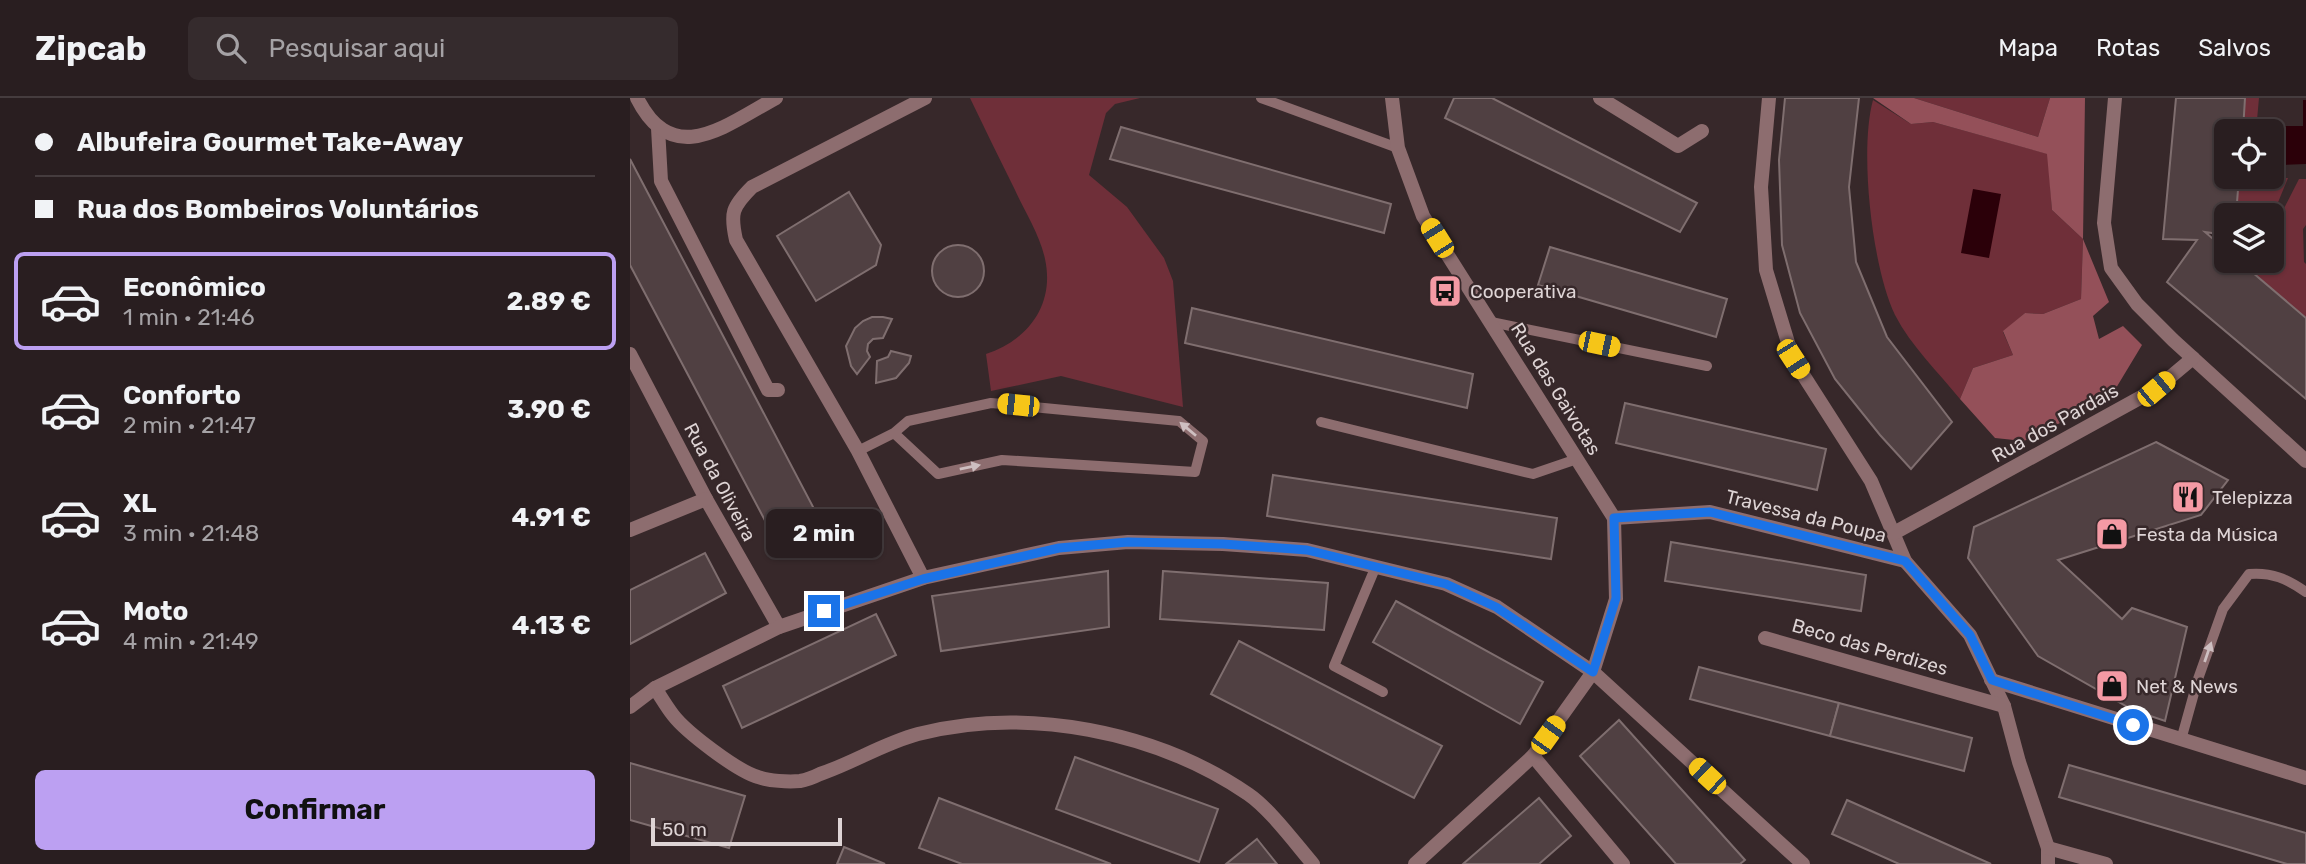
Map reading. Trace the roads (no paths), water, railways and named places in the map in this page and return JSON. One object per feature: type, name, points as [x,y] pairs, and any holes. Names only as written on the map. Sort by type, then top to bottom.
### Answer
[{"type":"street","points":[[637,98],[658,128],[677,137],[696,138],[717,130],[776,98]]},
{"type":"street","points":[[923,579],[858,451],[736,240],[732,219],[737,202],[752,187],[926,98]]},
{"type":"street","name":"Rua das Gaivotas","points":[[1392,98],[1398,148],[1423,216],[1614,518]]},
{"type":"street","points":[[1600,98],[1678,146],[1702,131]]},
{"type":"street","points":[[1769,98],[1761,187],[1766,270],[1793,359],[1871,481],[1905,561],[1970,635],[2004,706],[2019,762],[2048,848],[2048,864]]},
{"type":"street","points":[[2115,98],[2104,222],[2111,268],[2137,304],[2306,461]]},
{"type":"street","points":[[658,128],[661,181],[768,390],[778,390]]},
{"type":"street","name":"Rua da Oliveira","points":[[630,354],[706,499],[779,627]]},
{"type":"street","name":"Rua dos Pardais","points":[[1894,533],[2156,389],[2193,358]]},
{"type":"street","points":[[630,530],[706,499]]},
{"type":"street","name":"Travessa da Poupa","points":[[1614,518],[1710,512],[1905,561]]},
{"type":"street","points":[[1415,864],[1533,756],[1593,672],[1616,598],[1614,518]]},
{"type":"street","points":[[630,707],[655,688],[779,627],[847,602],[923,579],[1059,548],[1128,542],[1223,544],[1307,550],[1446,584],[1496,607],[1593,672],[1803,864]]},
{"type":"street","name":"Beco das Perdizes","points":[[1765,638],[2004,706]]},
{"type":"street","points":[[1992,680],[2306,778]]},
{"type":"street","points":[[655,688],[674,717],[726,760],[758,778],[801,781],[915,735],[955,725],[998,721],[1046,724],[1101,733],[1169,754],[1206,769],[1250,795],[1313,864]]},
{"type":"street","points":[[1533,756],[1623,864]]},
{"type":"street","points":[[2048,848],[2106,864]]},
{"type":"lane","points":[[1261,98],[1398,148]]},
{"type":"lane","points":[[1491,321],[1707,366]]},
{"type":"lane","points":[[858,451],[894,433],[908,421],[991,402],[1179,421],[1202,440],[1195,472],[1002,460],[938,474],[894,433]]},
{"type":"lane","points":[[1321,422],[1533,474],[1577,459]]},
{"type":"lane","points":[[1376,566],[1334,666],[1383,692]]},
{"type":"lane","points":[[2181,740],[2223,609],[2249,574],[2266,573],[2288,579],[2306,592]]},
{"type":"place","name":"Cooperativa","points":[[1445,291]]},
{"type":"place","name":"Telepizza","points":[[2188,497]]},
{"type":"place","name":"Festa da Música","points":[[2112,534]]},
{"type":"place","name":"Net & News","points":[[2112,686]]}]
